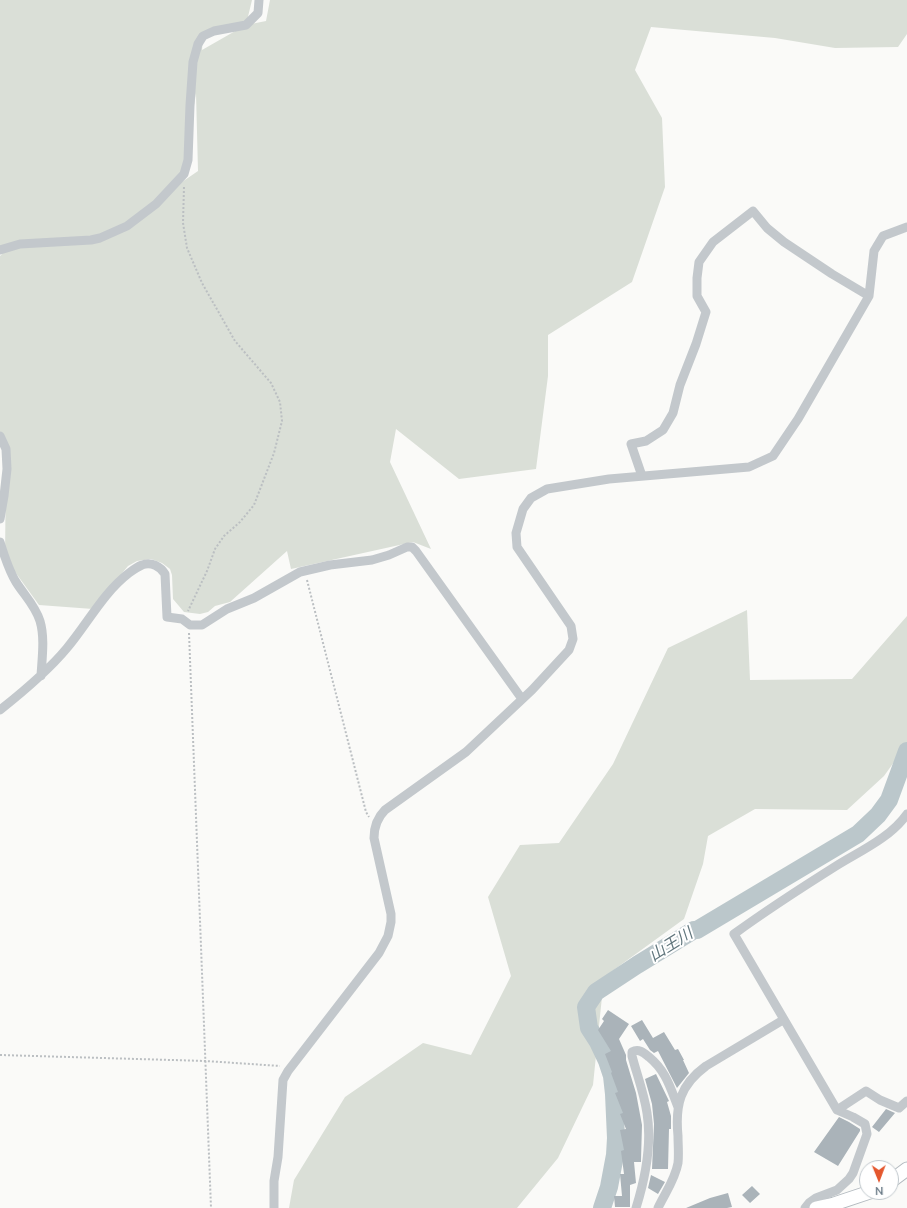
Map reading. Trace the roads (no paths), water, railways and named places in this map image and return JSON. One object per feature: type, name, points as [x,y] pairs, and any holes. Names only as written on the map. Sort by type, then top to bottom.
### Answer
[{"type":"main road","points":[[816,1208],[859,1196]]},
{"type":"street","points":[[0,250],[20,244],[91,240],[100,238],[127,226],[156,204],[184,174],[188,160],[193,62],[198,44],[204,36],[214,31],[246,25],[258,13],[259,0]]},
{"type":"street","points":[[642,476],[631,444],[646,441],[663,430],[673,413],[680,385],[696,344],[706,312],[697,296],[697,278],[699,262],[713,242],[753,211],[767,228],[784,242],[832,274],[869,296]]},
{"type":"street","points":[[274,1208],[274,1181],[278,1157],[283,1080],[291,1067],[373,962],[388,936],[391,914],[374,838],[377,821],[385,810],[466,752],[522,699],[566,654],[571,645],[573,634],[569,622],[518,547],[516,533],[523,509],[531,498],[547,489],[609,479],[749,467],[773,456],[798,419],[869,296],[874,251],[882,236],[907,227]]},
{"type":"street","points":[[0,436],[6,449],[7,469],[0,519]]},
{"type":"street","points":[[0,542],[7,564],[15,581],[33,606],[40,621],[43,655],[41,676]]},
{"type":"street","points":[[0,710],[41,676],[67,649],[99,604],[127,575],[142,565],[156,565],[164,572],[166,581],[167,617],[185,622],[204,624],[227,609],[254,598],[294,574],[330,565],[372,560],[408,547],[412,547],[416,551],[522,699]]},
{"type":"street","points":[[805,1208],[816,1198],[837,1190],[846,1183],[853,1173],[866,1139],[867,1134],[865,1124],[837,1110],[734,934],[771,907],[874,844],[901,823],[907,814]]},
{"type":"street","points":[[658,1208],[673,1179],[678,1165],[678,1108],[684,1089],[700,1070],[783,1020]]},
{"type":"street","points":[[636,1208],[646,1163],[648,1126],[647,1112],[632,1052],[638,1050],[643,1052],[660,1067],[668,1080],[678,1108]]},
{"type":"street","points":[[837,1110],[866,1091],[880,1100],[899,1108],[907,1101]]},
{"type":"waterway","name":"山王川","points":[[602,1208],[609,1187],[615,1155],[616,1138],[612,1076],[598,1042],[589,1028],[586,1007],[596,992],[694,930],[697,930],[858,834],[878,815],[889,800],[907,751]]}]
